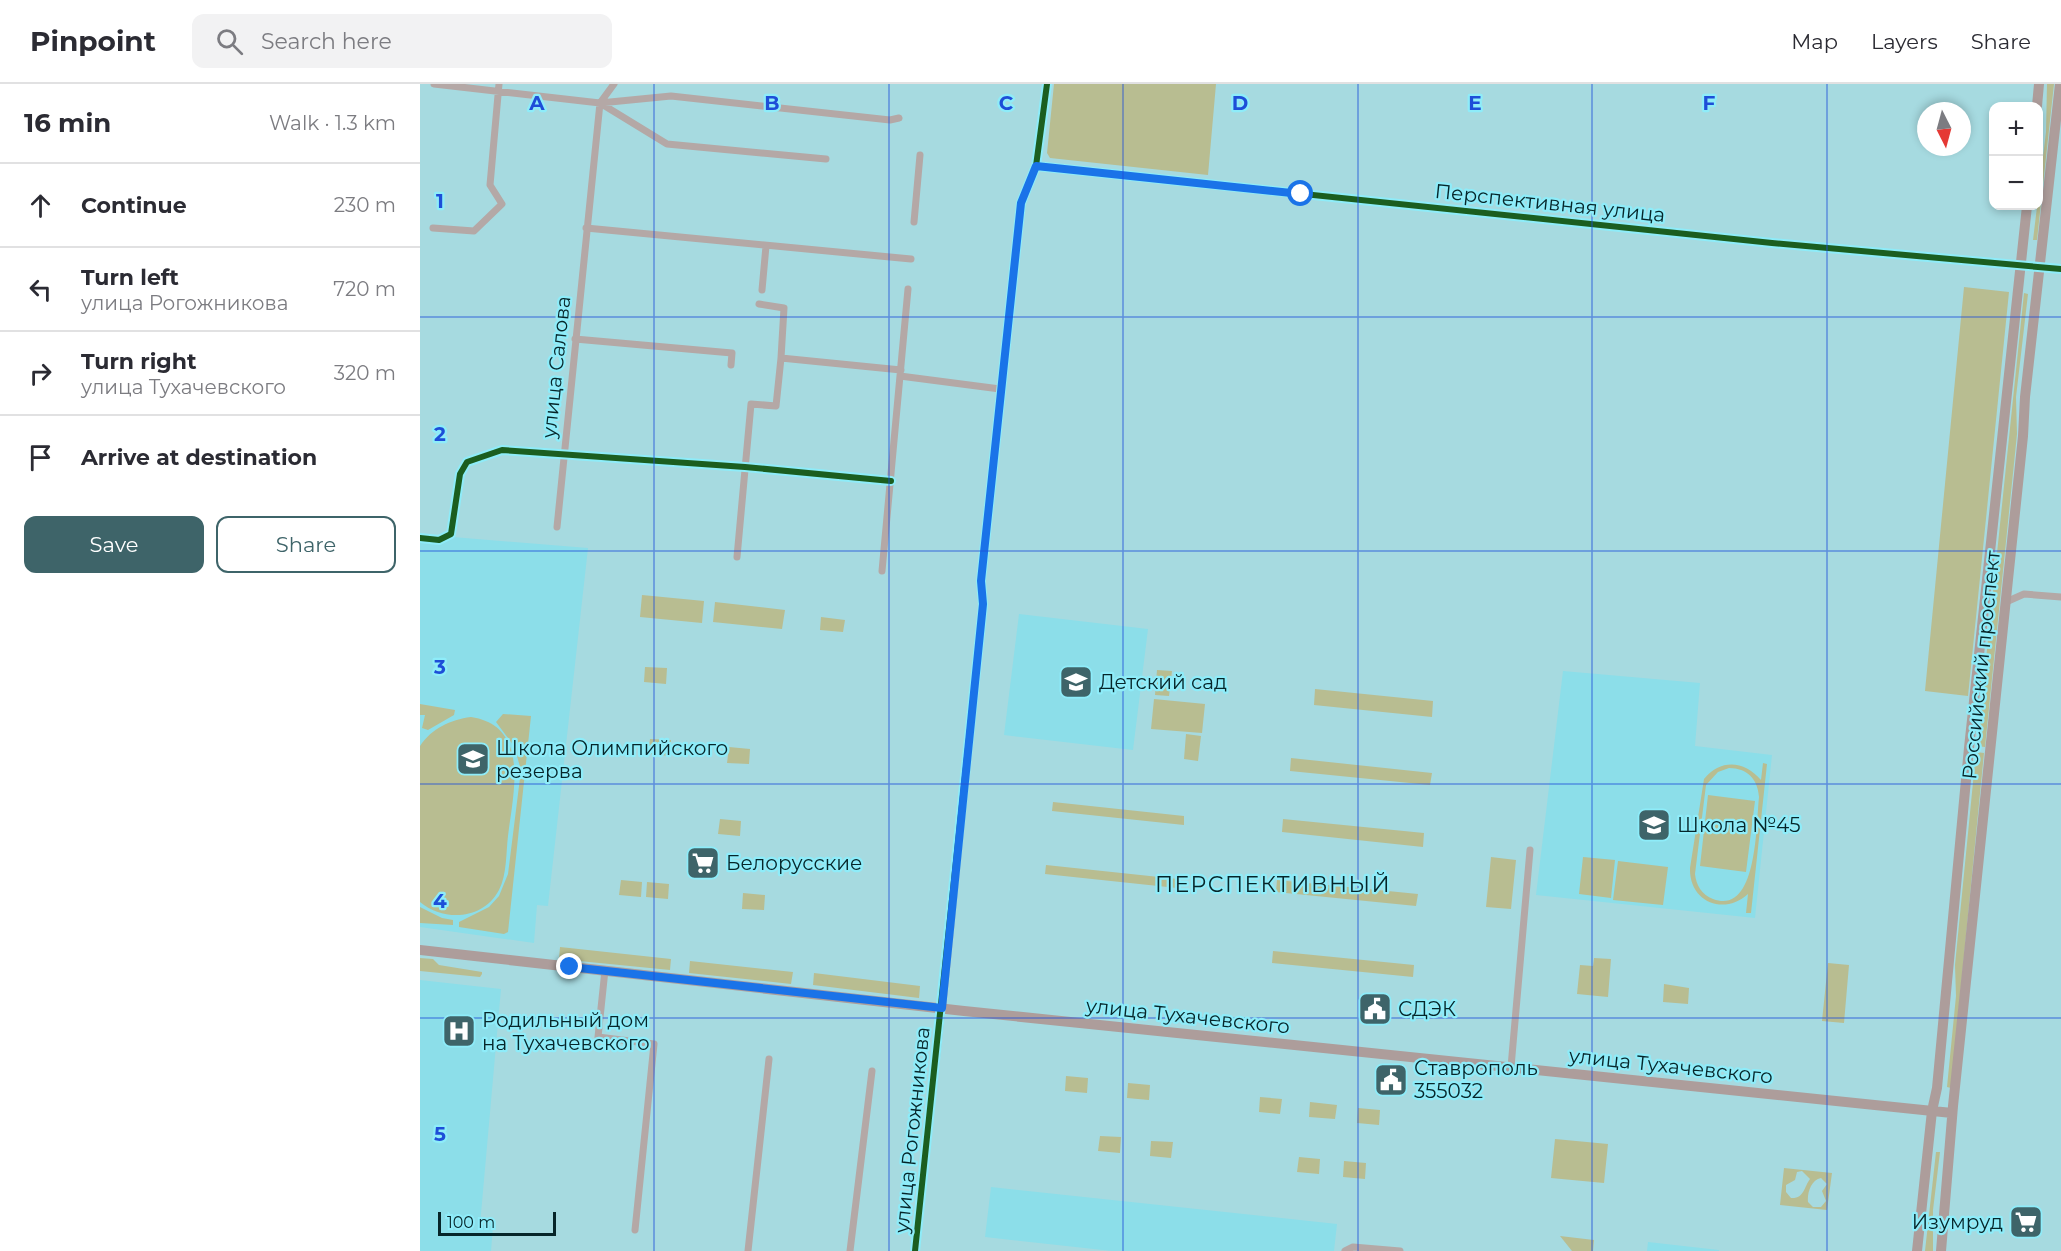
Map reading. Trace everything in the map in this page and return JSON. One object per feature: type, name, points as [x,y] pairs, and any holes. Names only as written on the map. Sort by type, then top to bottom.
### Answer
[{"type":"main road","points":[[2037,102],[2039,84]]},
{"type":"main road","name":"Российский проспект","points":[[1941,1251],[1952,1113],[2006,602],[2025,397],[2060,84]]},
{"type":"main road","name":"Российский проспект","points":[[1917,1251],[1946,1008],[1950,944],[2026,210]]},
{"type":"main road","name":"улица Тухачевского","points":[[420,950],[942,1008],[1952,1113]]},
{"type":"street","points":[[434,84],[499,88],[600,103],[671,96],[890,120],[899,118]]},
{"type":"street","name":"улица Салова","points":[[420,538],[439,540],[451,534],[460,474],[467,462],[502,450],[564,454],[600,103],[614,84]]},
{"type":"street","name":"улица Рогожникова","points":[[915,1251],[983,604],[981,581],[1021,203],[1036,166],[1047,84]]},
{"type":"street","points":[[433,228],[474,231],[502,204],[490,185],[499,88]]},
{"type":"street","points":[[600,103],[667,144],[826,159]]},
{"type":"street","points":[[914,222],[920,155]]},
{"type":"street","name":"Перспективная улица","points":[[1036,166],[1765,242],[2061,269]]},
{"type":"street","points":[[586,228],[911,259]]},
{"type":"street","points":[[762,291],[766,246]]},
{"type":"street","points":[[882,571],[908,289]]},
{"type":"street","points":[[737,557],[751,404],[776,406],[781,358],[784,308],[759,304]]},
{"type":"street","points":[[575,339],[732,353],[731,365]]},
{"type":"street","points":[[781,358],[901,373],[1000,389]]},
{"type":"street","points":[[557,527],[564,454],[891,482]]},
{"type":"street","points":[[2006,602],[2024,594],[2061,597]]},
{"type":"street","points":[[1511,1067],[1530,850]]},
{"type":"street","points":[[605,970],[598,1037],[654,1044],[635,1230]]},
{"type":"street","points":[[748,1251],[769,1059]]},
{"type":"street","points":[[850,1251],[872,1071]]},
{"type":"street","points":[[1345,1251],[1353,1247],[1400,1251]]},
{"type":"shaded area","name":"Школа Олимпийского резерва","points":[[453,537],[588,548],[548,906],[537,905],[534,943],[420,927],[420,541],[444,543]]},
{"type":"shaded area","name":"Детский сад","points":[[1019,614],[1148,629],[1133,750],[1004,735]]},
{"type":"shaded area","name":"Школа №45","points":[[1563,671],[1700,683],[1695,746],[1772,755],[1755,918],[1536,895]]},
{"type":"shaded area","points":[[420,980],[501,989],[480,1225],[493,1226],[491,1251],[420,1251]]},
{"type":"shaded area","points":[[991,1187],[1337,1224],[1334,1251],[1112,1251],[985,1237]]},
{"type":"shaded area","points":[[1648,1242],[1719,1250],[1719,1251],[1647,1251]]},
{"type":"green space","points":[[1054,84],[1216,84],[1208,175],[1050,158],[1047,153]]},
{"type":"green space","points":[[2047,84],[2054,84],[2043,185],[2043,157]]},
{"type":"green space","points":[[2037,210],[2040,210],[2037,240],[2033,240]]},
{"type":"green space","points":[[1964,287],[2009,292],[1968,696],[1925,691]]},
{"type":"green space","points":[[2024,293],[2028,294],[2016,397],[2017,434],[1985,747],[1977,746]]},
{"type":"green space","points":[[642,595],[704,601],[702,623],[640,617]]},
{"type":"green space","points":[[715,602],[785,610],[782,629],[713,622]]},
{"type":"green space","points":[[821,617],[845,620],[843,632],[820,630]]},
{"type":"green space","points":[[645,667],[667,668],[666,684],[644,682]]},
{"type":"green space","points":[[1157,670],[1172,671],[1169,696],[1155,695]]},
{"type":"green space","points":[[1315,689],[1433,701],[1432,717],[1314,705]]},
{"type":"green space","points":[[1154,699],[1205,704],[1202,733],[1151,729]]},
{"type":"green space","points":[[420,704],[455,710],[454,715],[428,730],[422,728],[425,715],[420,715]]},
{"type":"green space","points":[[503,714],[531,716],[508,932],[504,934],[459,927],[459,922],[489,907],[499,896],[508,874],[521,770],[514,746],[496,722]]},
{"type":"green space","points":[[471,717],[490,723],[503,733],[514,764],[513,801],[505,871],[499,890],[483,907],[462,915],[451,915],[440,913],[420,902],[420,746],[430,734],[442,726]]},
{"type":"green space","points":[[1186,734],[1201,736],[1198,761],[1184,759]]},
{"type":"green space","points":[[650,739],[671,740],[670,756],[648,754]]},
{"type":"green space","points":[[729,747],[750,749],[749,764],[727,763]]},
{"type":"green space","points":[[1976,752],[1984,753],[1951,1088],[1947,1087],[1956,996],[1955,965]]},
{"type":"green space","points":[[1291,758],[1432,773],[1430,785],[1290,771]]},
{"type":"green space","points":[[1763,763],[1767,764],[1751,913],[1746,913],[1748,894],[1739,901],[1729,904],[1710,902],[1695,890],[1690,868],[1704,779],[1718,768],[1733,764],[1748,769],[1761,780]],"holes":[[[1729,768],[1746,772],[1754,780],[1759,797],[1755,845],[1747,881],[1739,894],[1728,901],[1713,899],[1706,895],[1700,889],[1695,874],[1706,785],[1718,772]]]},
{"type":"green space","points":[[1708,795],[1755,801],[1746,872],[1700,866]]},
{"type":"green space","points":[[1053,802],[1184,816],[1184,825],[1052,811]]},
{"type":"green space","points":[[720,819],[741,821],[740,836],[718,834]]},
{"type":"green space","points":[[1283,819],[1424,833],[1423,847],[1282,832]]},
{"type":"green space","points":[[1491,857],[1516,860],[1511,909],[1486,907]]},
{"type":"green space","points":[[1583,857],[1615,860],[1611,898],[1579,894]]},
{"type":"green space","points":[[1618,861],[1668,867],[1663,905],[1613,900]]},
{"type":"green space","points":[[1046,865],[1178,879],[1177,888],[1045,874]]},
{"type":"green space","points":[[621,880],[642,882],[641,897],[619,895]]},
{"type":"green space","points":[[1277,880],[1418,894],[1416,906],[1276,892]]},
{"type":"green space","points":[[647,882],[669,884],[668,899],[646,897]]},
{"type":"green space","points":[[743,893],[765,895],[764,910],[742,909]]},
{"type":"green space","points":[[420,907],[442,918],[453,920],[453,925],[420,923]]},
{"type":"green space","points":[[560,947],[671,959],[670,970],[559,959]]},
{"type":"green space","points":[[1273,951],[1414,965],[1413,977],[1272,963]]},
{"type":"green space","points":[[420,958],[433,959],[439,965],[482,972],[482,974],[480,977],[420,971]]},
{"type":"green space","points":[[1594,958],[1611,959],[1608,997],[1577,994],[1580,965],[1593,966]]},
{"type":"green space","points":[[690,961],[793,972],[791,984],[689,973]]},
{"type":"green space","points":[[1828,963],[1849,965],[1844,1023],[1822,1021]]},
{"type":"green space","points":[[814,973],[920,986],[919,998],[813,985]]},
{"type":"green space","points":[[1664,984],[1689,988],[1688,1004],[1663,1002]]},
{"type":"green space","points":[[1066,1076],[1088,1078],[1087,1093],[1065,1091]]},
{"type":"green space","points":[[1128,1083],[1150,1085],[1149,1100],[1127,1098]]},
{"type":"green space","points":[[1260,1097],[1282,1099],[1280,1114],[1259,1112]]},
{"type":"green space","points":[[1310,1102],[1337,1105],[1335,1119],[1309,1117]]},
{"type":"green space","points":[[1358,1108],[1380,1110],[1379,1125],[1357,1123]]},
{"type":"green space","points":[[1100,1136],[1121,1137],[1120,1153],[1098,1151]]},
{"type":"green space","points":[[1555,1139],[1608,1144],[1604,1183],[1551,1178]]},
{"type":"green space","points":[[1151,1141],[1173,1142],[1171,1158],[1150,1156]]},
{"type":"green space","points":[[1936,1152],[1940,1152],[1933,1210],[1933,1251],[1925,1251]]},
{"type":"green space","points":[[1299,1157],[1320,1159],[1319,1174],[1297,1172]]},
{"type":"green space","points":[[1344,1161],[1366,1163],[1365,1179],[1343,1177]]},
{"type":"green space","points":[[1784,1168],[1832,1173],[1827,1210],[1780,1205]],"holes":[[[1802,1171],[1810,1179],[1801,1195],[1791,1198],[1786,1192],[1786,1185],[1795,1180],[1797,1172]],[[1821,1178],[1827,1184],[1822,1191],[1826,1201],[1821,1207],[1813,1207],[1808,1202],[1809,1191],[1812,1184]]]},
{"type":"green space","points":[[1560,1236],[1594,1240],[1593,1251],[1572,1251]]},
{"type":"cycle path","points":[[915,1251],[983,605],[981,581],[1021,203],[1036,166],[1047,84]]},
{"type":"cycle path","points":[[1036,166],[1772,243],[2061,269]]},
{"type":"cycle path","points":[[420,538],[439,540],[451,534],[460,474],[467,462],[502,450],[745,467],[891,481]]},
{"type":"place","name":"Детский сад","points":[[1076,682]]},
{"type":"place","name":"Школа Олимпийского резерва","points":[[473,759]]},
{"type":"place","name":"Школа №45","points":[[1654,825]]},
{"type":"place","name":"Белорусские","points":[[703,863]]},
{"type":"place","name":"СДЭК","points":[[1375,1009]]},
{"type":"place","name":"Родильный дом на Тухачевского","points":[[459,1031]]},
{"type":"place","name":"Ставрополь 355032","points":[[1391,1080]]},
{"type":"place","name":"Изумруд","points":[[2026,1222]]},
{"type":"district","name":"ПЕРСПЕКТИВНЫЙ","points":[[1273,884]]},
{"type":"route","points":[[570,967],[942,1008],[983,604],[981,581],[1000,389],[1021,203],[1026,187],[1036,166],[1301,194]]}]
